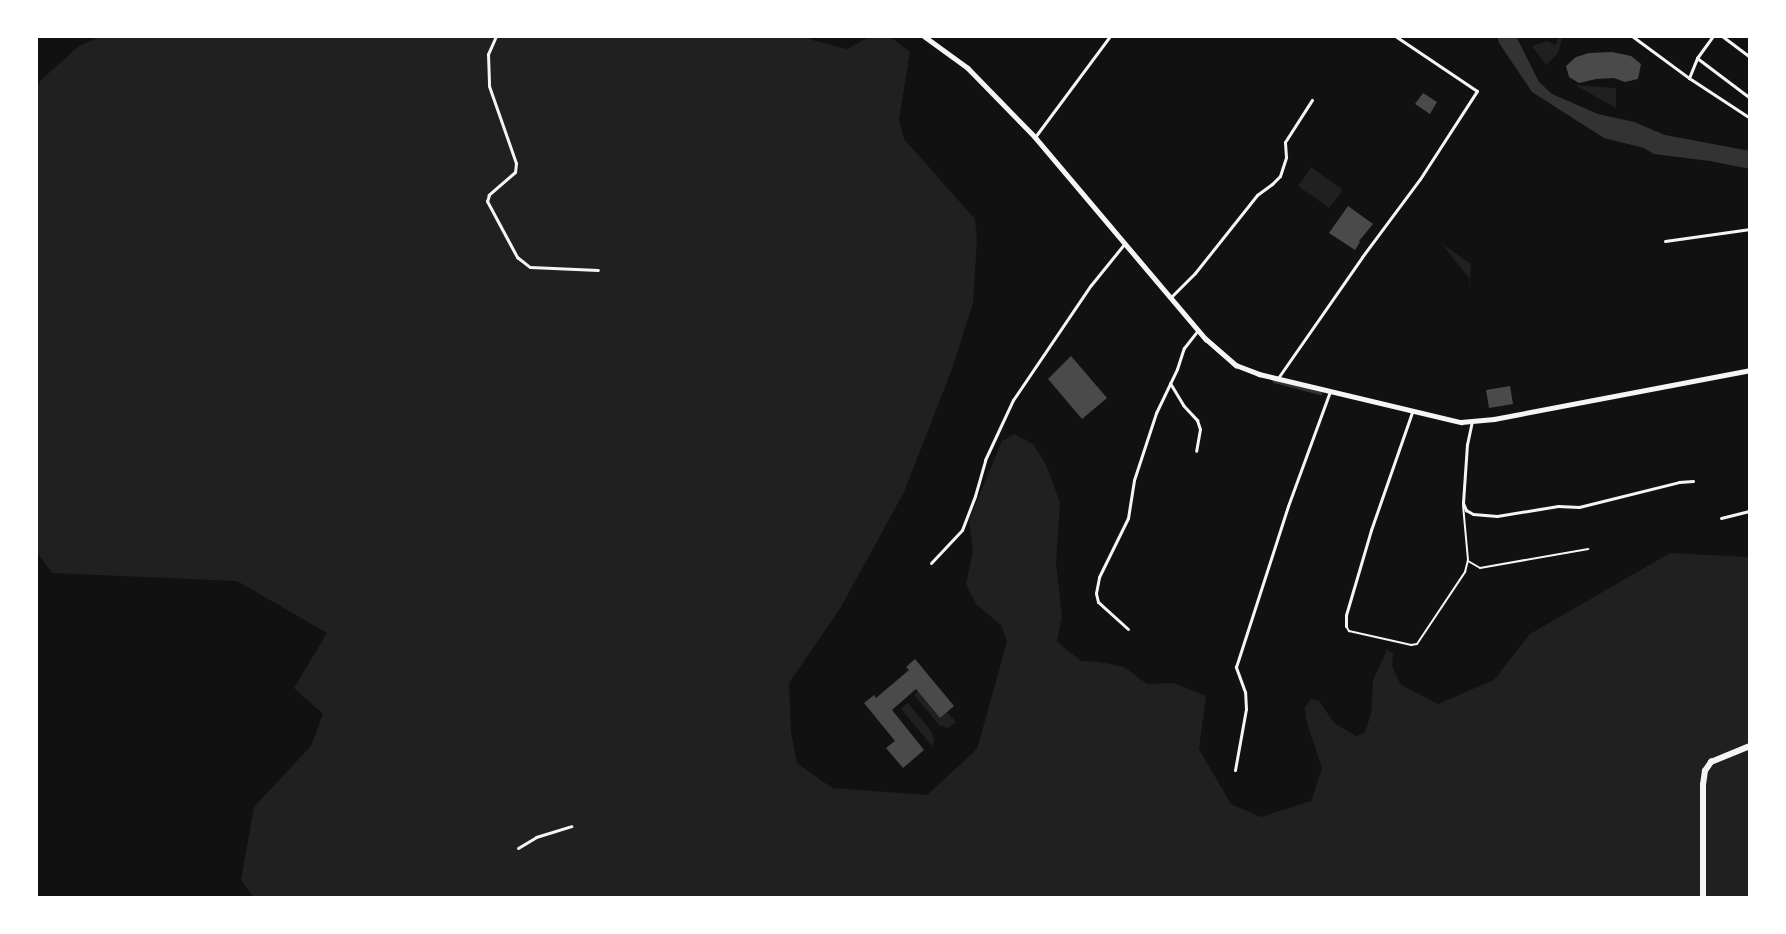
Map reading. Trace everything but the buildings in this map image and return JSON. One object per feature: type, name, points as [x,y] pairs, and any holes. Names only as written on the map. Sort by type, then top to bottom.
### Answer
[{"type":"highway","points":[[1703,898],[1703,785],[1705,771],[1711,762],[1750,746]]},
{"type":"main road","points":[[924,36],[968,68],[1035,137],[1198,329],[1236,365],[1259,374],[1412,412],[1461,422],[1494,419],[1750,370]]},
{"type":"street","points":[[496,36],[488,54],[489,86],[516,163],[515,172],[489,196],[487,201],[517,257],[530,267],[598,270]]},
{"type":"street","points":[[1035,137],[1110,36]]},
{"type":"street","points":[[1278,378],[1420,179],[1477,91],[1395,36]]},
{"type":"street","points":[[1632,36],[1689,78],[1750,118]]},
{"type":"street","points":[[1689,78],[1697,58],[1713,36]]},
{"type":"street","points":[[1722,36],[1750,57]]},
{"type":"street","points":[[1697,58],[1750,98]]},
{"type":"street","points":[[1171,297],[1195,273],[1257,195],[1280,176],[1286,157],[1285,142],[1312,100]]},
{"type":"street","points":[[1665,241],[1750,229]]},
{"type":"street","points":[[931,563],[955,539],[965,523],[985,460],[1013,400],[1091,284],[1125,243]]},
{"type":"street","points":[[1128,629],[1098,602],[1096,593],[1099,577],[1128,518],[1134,480],[1156,413],[1184,348],[1198,329]]},
{"type":"street","points":[[1170,383],[1174,387],[1183,406],[1197,420],[1200,429],[1196,451]]},
{"type":"street","points":[[1235,770],[1246,709],[1245,692],[1236,667],[1288,506],[1330,391]]},
{"type":"street","points":[[1346,626],[1346,615],[1371,530],[1412,412]]},
{"type":"street","points":[[1472,421],[1467,444],[1463,503],[1466,510],[1473,514],[1497,516],[1558,506],[1579,507],[1679,482],[1693,481]]},
{"type":"street","points":[[1722,518],[1750,511]]},
{"type":"street","points":[[518,848],[536,837],[571,826]]},
{"type":"lane","points":[[1346,626],[1349,631],[1411,645],[1417,644],[1465,572],[1468,560],[1463,503]]},
{"type":"lane","points":[[1468,560],[1480,568],[1588,549]]},
{"type":"shaded area","points":[[102,36],[808,36],[812,40],[847,49],[871,36],[889,36],[910,52],[899,119],[904,139],[975,219],[977,240],[973,303],[952,369],[904,492],[841,607],[789,683],[791,732],[797,763],[832,788],[927,795],[977,749],[1007,642],[1001,625],[976,604],[966,584],[973,551],[969,520],[1002,441],[1014,434],[1033,444],[1045,463],[1060,502],[1056,563],[1062,615],[1057,642],[1081,661],[1100,662],[1124,667],[1147,684],[1173,683],[1206,696],[1199,749],[1231,804],[1261,817],[1311,801],[1322,768],[1306,720],[1305,707],[1311,699],[1319,701],[1334,723],[1356,736],[1365,733],[1371,713],[1373,680],[1387,650],[1393,653],[1392,666],[1400,684],[1438,704],[1494,680],[1530,634],[1670,553],[1750,557],[1750,898],[254,898],[241,880],[254,807],[311,746],[323,714],[294,688],[327,633],[237,581],[52,573],[36,551],[36,88],[41,80],[79,46]]},
{"type":"shaded area","points":[[1497,36],[1516,36],[1539,82],[1552,94],[1598,114],[1634,122],[1665,135],[1750,151],[1750,169],[1710,161],[1654,154],[1644,148],[1604,138],[1532,92],[1499,43]]},
{"type":"shaded area","points":[[1558,36],[1563,36],[1558,53],[1546,65],[1532,46],[1547,41],[1556,45]]},
{"type":"shaded area","points":[[1575,85],[1616,88],[1616,108]]},
{"type":"shaded area","points":[[1311,167],[1343,190],[1329,208],[1298,186]]},
{"type":"shaded area","points":[[1442,244],[1471,264],[1469,290],[1469,278]]},
{"type":"shaded area","points":[[918,691],[940,718],[947,712],[956,722],[948,728],[939,725],[914,695]]},
{"type":"shaded area","points":[[908,703],[932,732],[934,740],[932,746],[901,709]]},
{"type":"waterway","points":[[1274,381],[1320,393]]}]
